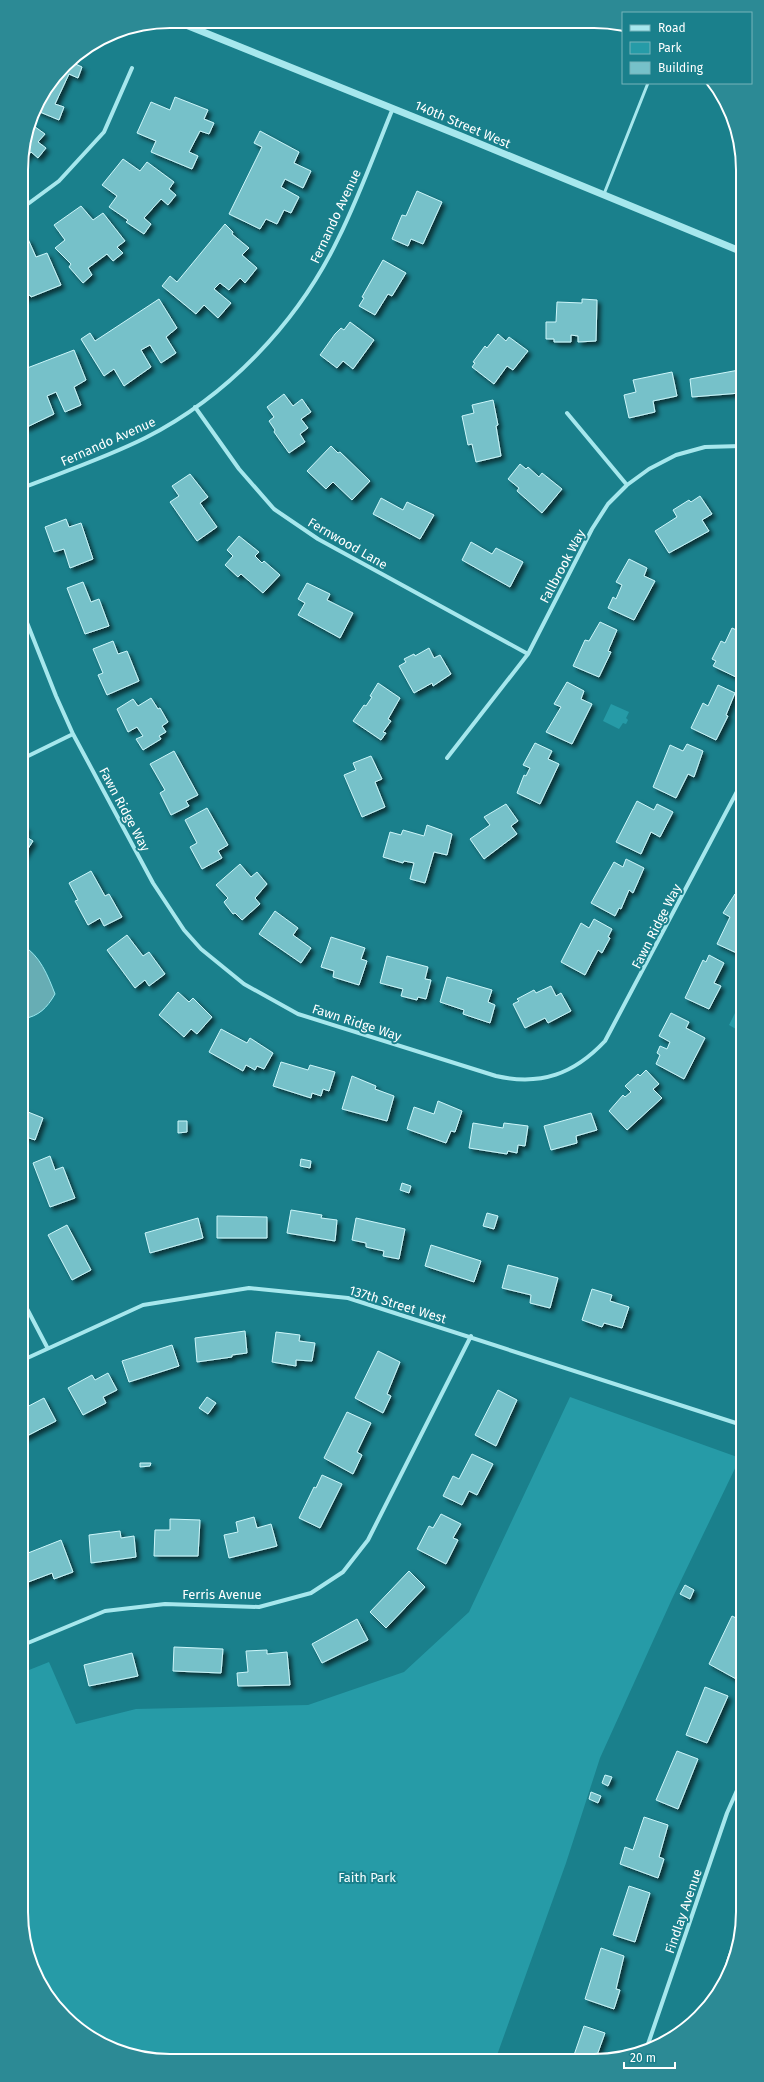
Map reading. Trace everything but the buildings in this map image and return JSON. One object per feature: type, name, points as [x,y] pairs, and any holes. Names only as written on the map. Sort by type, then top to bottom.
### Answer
[{"type":"street","name":"140th Street West","points":[[193,28],[393,108],[736,250]]},
{"type":"street","points":[[28,204],[59,181],[104,132],[132,68]]},
{"type":"street","name":"Fernando Avenue","points":[[28,486],[121,449],[152,434],[195,407],[246,366],[288,319],[307,293],[338,240],[393,108]]},
{"type":"street","name":"Fernwood Lane","points":[[195,407],[239,469],[274,509],[318,539],[528,654]]},
{"type":"street","points":[[567,413],[627,485]]},
{"type":"street","name":"Fallbrook Way","points":[[447,758],[528,654],[592,529],[608,504],[627,485],[649,469],[676,455],[705,448],[736,446]]},
{"type":"street","name":"Fawn Ridge Way","points":[[28,625],[73,734],[166,905],[201,949],[224,969],[270,1000],[298,1014],[326,1024],[512,1079],[548,1078],[565,1072],[580,1064],[605,1041],[736,793]]},
{"type":"street","points":[[28,756],[73,734]]},
{"type":"street","name":"137th Street West","points":[[28,1357],[143,1305],[248,1288],[348,1298],[471,1336],[736,1423]]},
{"type":"street","points":[[28,1310],[48,1347]]},
{"type":"street","name":"Ferris Avenue","points":[[28,1643],[105,1611],[165,1604],[259,1607],[311,1593],[343,1572],[368,1540],[471,1336]]},
{"type":"street","name":"Findlay Avenue","points":[[648,2043],[727,1813],[736,1793]]},
{"type":"lane","points":[[604,196],[648,84]]},
{"type":"green space","points":[[611,704],[629,712],[626,718],[628,720],[626,724],[623,723],[619,729],[603,721]]},
{"type":"green space","points":[[736,1011],[736,1029],[729,1025]]},
{"type":"green space","name":"Faith Park","points":[[570,1397],[736,1457],[736,1466],[672,1599],[600,1758],[566,1863],[497,2054],[160,2054],[133,2049],[115,2043],[83,2025],[69,2013],[57,1999],[39,1967],[29,1931],[28,1670],[49,1662],[76,1724],[136,1709],[308,1705],[404,1672],[469,1612]]},
{"type":"shaded area","points":[[28,949],[43,966],[55,994],[42,1011],[29,1018]]}]
